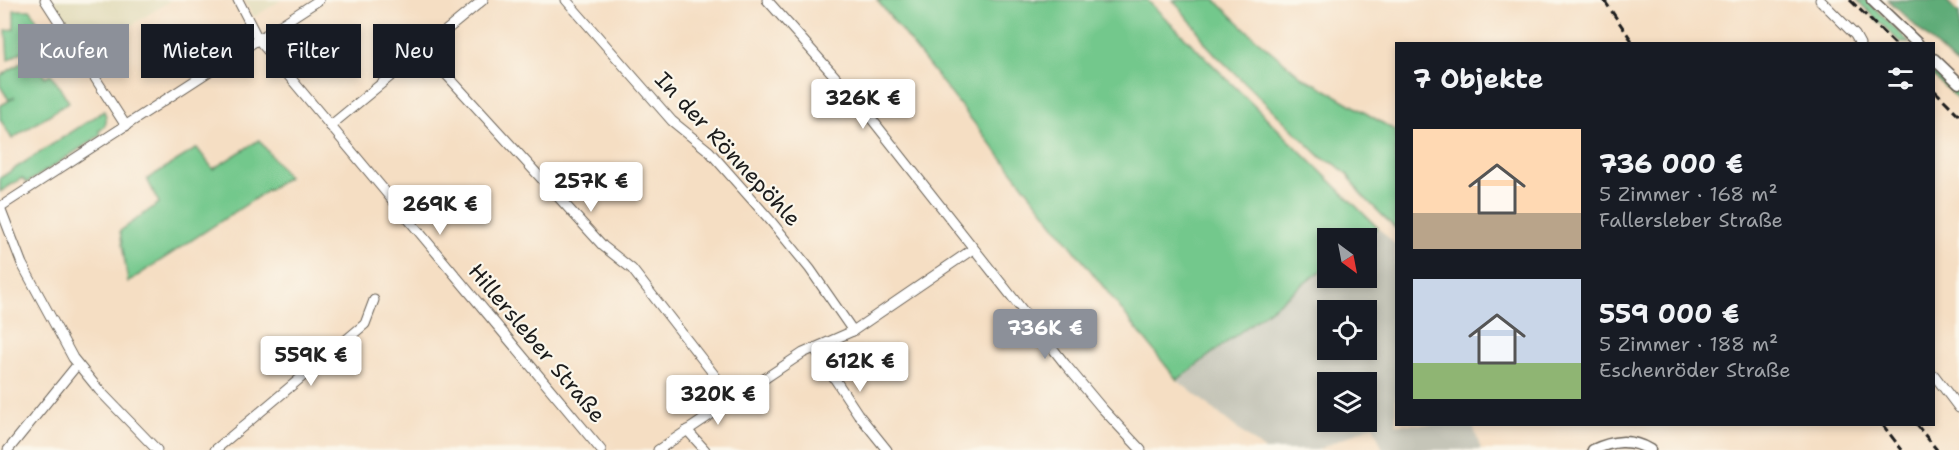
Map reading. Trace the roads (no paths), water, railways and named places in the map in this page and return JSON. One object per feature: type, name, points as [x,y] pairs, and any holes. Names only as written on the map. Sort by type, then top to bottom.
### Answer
[{"type":"street","points":[[45,0],[126,126]]},
{"type":"street","name":"Hillersleber Straße","points":[[238,0],[258,39],[601,450]]},
{"type":"street","points":[[157,450],[77,365],[29,278],[0,207],[319,0]]},
{"type":"street","points":[[454,24],[483,0]]},
{"type":"street","name":"In der Rönnepöhle","points":[[566,0],[672,121],[709,151],[770,220],[810,269],[854,331]]},
{"type":"street","points":[[766,0],[862,108],[1065,364],[1141,450]]},
{"type":"street","points":[[1820,0],[1850,30],[1859,42]]},
{"type":"street","points":[[1872,0],[1916,42]]},
{"type":"street","points":[[1935,60],[1959,83]]},
{"type":"street","points":[[330,126],[388,78]]},
{"type":"street","points":[[449,78],[603,246],[632,269],[733,399]]},
{"type":"street","points":[[658,450],[802,353],[854,331],[973,249]]},
{"type":"street","points":[[215,450],[365,324],[374,300]]},
{"type":"street","points":[[814,349],[858,414],[887,450]]},
{"type":"street","points":[[8,450],[77,365]]},
{"type":"street","points":[[1935,376],[1959,408]]},
{"type":"street","points":[[687,430],[705,450]]},
{"type":"street","points":[[1593,450],[1609,443],[1626,442],[1640,444],[1650,450]]},
{"type":"railway","points":[[1604,0],[1633,42]]},
{"type":"railway","points":[[1850,0],[1893,42]]},
{"type":"railway","points":[[1935,91],[1959,115]]},
{"type":"railway","points":[[1884,426],[1902,450]]},
{"type":"railway","points":[[1918,426],[1937,450]]}]
